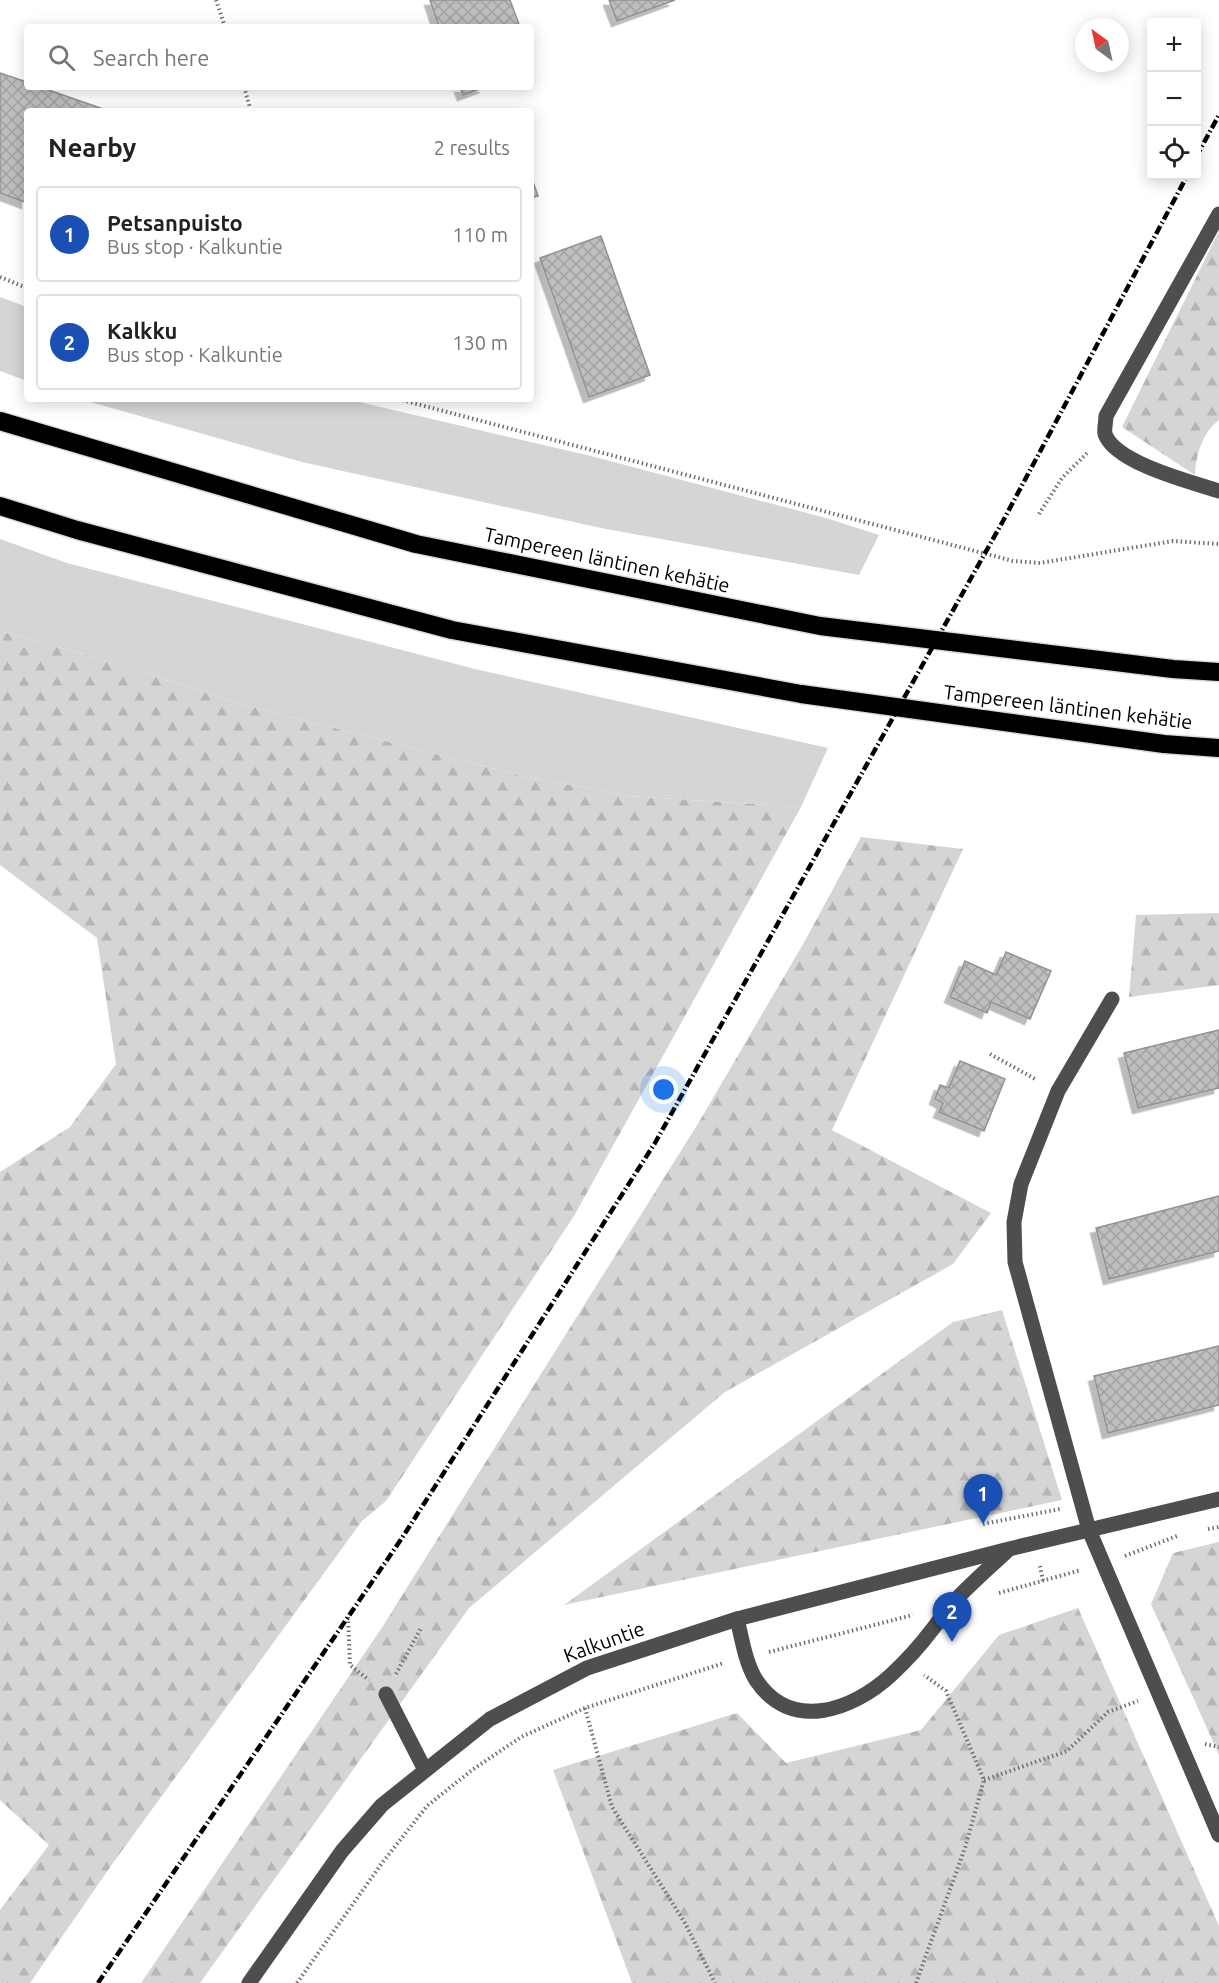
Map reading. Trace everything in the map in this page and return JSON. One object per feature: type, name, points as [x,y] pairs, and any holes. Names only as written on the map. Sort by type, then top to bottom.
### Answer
[{"type":"highway","name":"Tampereen läntinen kehätie","points":[[0,421],[427,546],[820,626],[1173,669],[1219,672]]},
{"type":"highway","name":"Tampereen läntinen kehätie","points":[[0,506],[76,531],[453,630],[801,694],[1164,744],[1219,748]]},
{"type":"street","points":[[1219,213],[1106,416],[1105,434],[1119,452],[1140,464],[1219,491]]},
{"type":"street","points":[[1112,999],[1058,1091],[1020,1188],[1014,1222],[1015,1262],[1089,1530],[1219,1835]]},
{"type":"street","name":"Kalkuntie","points":[[249,1983],[342,1851],[382,1806],[490,1719],[587,1668],[737,1618],[1219,1499]]},
{"type":"street","points":[[737,1618],[747,1658],[756,1680],[773,1698],[799,1712],[828,1710],[859,1699],[873,1691],[905,1662],[950,1606],[1009,1549]]},
{"type":"street","points":[[386,1694],[425,1770]]},
{"type":"path","points":[[216,0],[224,24]]},
{"type":"path","points":[[245,90],[250,108]]},
{"type":"path","points":[[0,277],[24,287]]},
{"type":"path","points":[[409,402],[1013,561],[1040,564],[1173,541],[1219,544]]},
{"type":"path","points":[[1039,514],[1062,478],[1105,434]]},
{"type":"path","points":[[990,1054],[1058,1091]]},
{"type":"path","points":[[983,1524],[1081,1504]]},
{"type":"path","points":[[1198,1531],[1219,1527]]},
{"type":"path","points":[[297,1983],[381,1863],[428,1806],[472,1770],[521,1737],[585,1708],[710,1667],[950,1606],[1103,1564],[1178,1536]]},
{"type":"path","points":[[348,1617],[350,1665]]},
{"type":"path","points":[[403,1660],[421,1628]]},
{"type":"path","points":[[905,1662],[946,1691],[984,1780],[965,1848],[916,1983]]},
{"type":"path","points":[[984,1780],[1067,1751],[1108,1712],[1158,1694]]},
{"type":"path","points":[[585,1708],[612,1807],[685,1923],[715,1983]]},
{"type":"green space","points":[[1219,231],[1219,420],[1204,438],[1195,475],[1122,427]]},
{"type":"green space","points":[[0,297],[24,306],[24,380],[0,371]]},
{"type":"green space","points":[[91,402],[359,402],[591,456],[826,518],[879,535],[859,575],[601,528],[302,462]]},
{"type":"green space","points":[[0,539],[67,563],[475,669],[828,748],[801,807],[629,796],[518,775],[244,705],[90,656],[0,631]]},
{"type":"green space","points":[[0,631],[90,656],[244,705],[518,775],[629,796],[801,807],[574,1216],[386,1501],[362,1521],[113,1863],[30,1983],[0,1983],[0,1910],[49,1845],[0,1800],[0,1172],[70,1127],[116,1064],[97,938],[0,865]]},
{"type":"green space","points":[[861,837],[963,849],[832,1130],[991,1213],[953,1264],[725,1392],[469,1608],[200,1983],[141,1983],[381,1629],[699,1122],[806,939]]},
{"type":"green space","points":[[1219,913],[1219,985],[1129,997],[1136,915]]},
{"type":"green space","points":[[1002,1310],[1062,1500],[564,1605],[953,1322]]},
{"type":"green space","points":[[1219,1542],[1219,1755],[1151,1604],[1173,1553]]},
{"type":"green space","points":[[1078,1608],[1219,1926],[1219,1983],[632,1983],[553,1770],[737,1713],[786,1763],[921,1730],[999,1635]]},
{"type":"building","points":[[430,0],[510,0],[519,24],[438,24]]},
{"type":"building","points":[[609,0],[675,0],[617,21]]},
{"type":"building","points":[[0,73],[24,81],[24,90],[49,90],[100,108],[24,108],[24,202],[0,193]]},
{"type":"building","points":[[461,90],[477,90],[463,95]]},
{"type":"building","points":[[534,185],[538,196],[534,197]]},
{"type":"building","points":[[601,236],[650,375],[589,397],[540,258]]},
{"type":"building","points":[[1006,952],[1051,971],[1030,1019],[991,1002],[987,1013],[950,997],[965,961],[996,975]]},
{"type":"building","points":[[1219,1030],[1219,1088],[1138,1108],[1124,1053]]},
{"type":"building","points":[[960,1061],[1005,1079],[984,1131],[939,1112],[943,1103],[935,1099],[940,1085],[949,1088]]},
{"type":"building","points":[[1219,1196],[1219,1251],[1109,1279],[1096,1228]]},
{"type":"building","points":[[1219,1346],[1219,1405],[1108,1433],[1094,1376]]},
{"type":"railway","points":[[1201,148],[1219,115]]},
{"type":"railway","points":[[98,1983],[402,1538],[655,1143],[1003,521],[1185,180]]},
{"type":"place","name":"Petsanpuisto","points":[[983,1524]]},
{"type":"place","name":"Kalkku","points":[[952,1642]]}]
